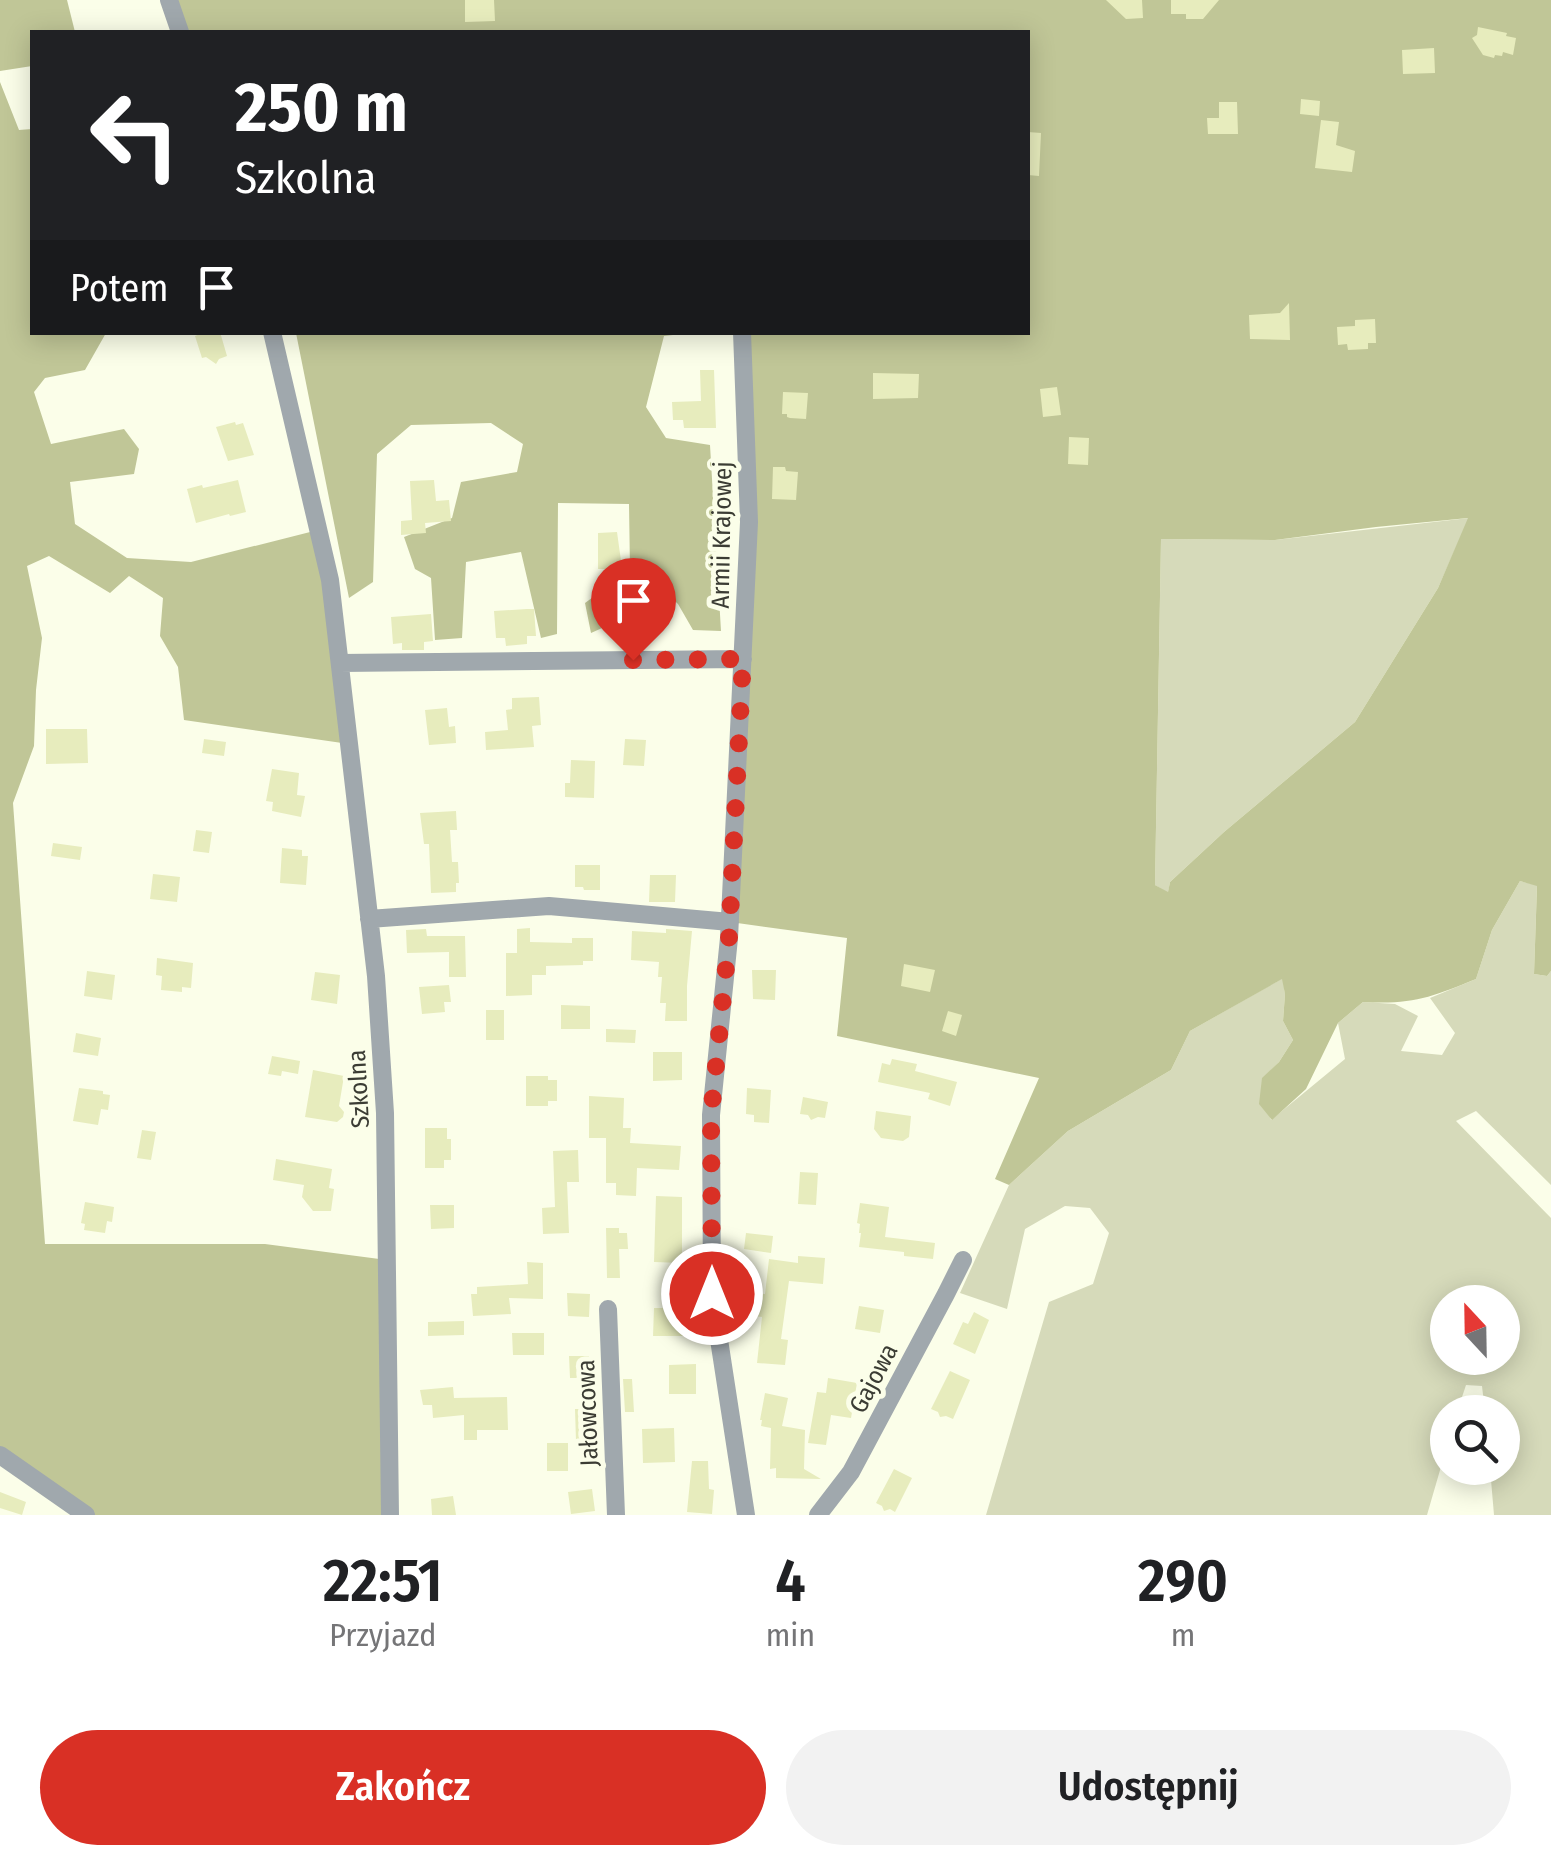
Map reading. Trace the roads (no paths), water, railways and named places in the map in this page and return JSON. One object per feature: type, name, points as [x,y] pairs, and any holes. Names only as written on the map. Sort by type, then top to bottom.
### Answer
[{"type":"street","points":[[169,0],[179,30]]},
{"type":"street","name":"Szkolna","points":[[273,335],[330,580],[376,976],[385,1113],[390,1515]]},
{"type":"street","name":"Armii Krajowej","points":[[742,335],[749,522],[730,922],[711,1115],[712,1294],[746,1515]]},
{"type":"street","points":[[340,663],[743,659]]},
{"type":"street","points":[[369,919],[549,906],[730,922]]},
{"type":"street","name":"Gajowa","points":[[818,1515],[851,1472],[963,1260]]},
{"type":"street","name":"Jałowcowa","points":[[608,1309],[616,1515]]},
{"type":"street","points":[[0,1455],[86,1515]]}]
